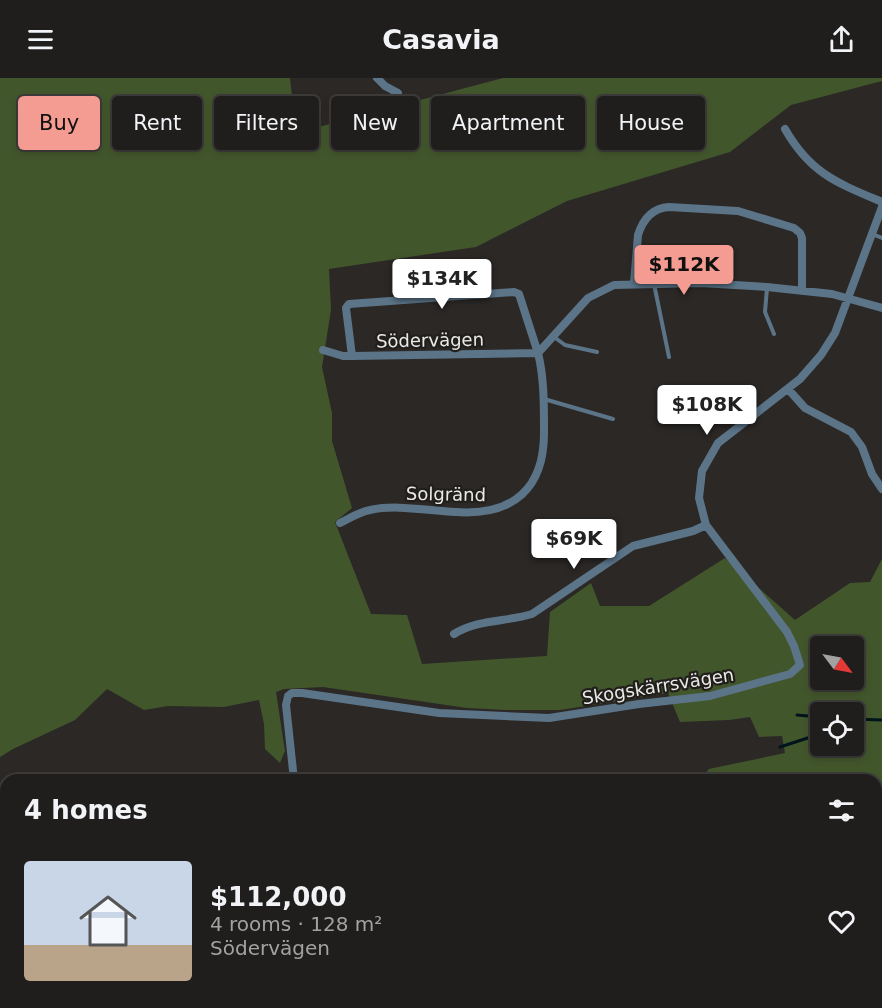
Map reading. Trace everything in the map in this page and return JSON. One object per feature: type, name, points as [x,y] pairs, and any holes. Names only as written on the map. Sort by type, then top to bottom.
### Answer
[{"type":"street","points":[[377,78],[385,86],[398,93]]},
{"type":"street","points":[[785,129],[801,155],[824,174],[839,184],[882,202]]},
{"type":"street","points":[[634,284],[640,227],[651,213],[669,207],[738,211],[794,228],[800,232],[802,238],[802,290]]},
{"type":"street","name":"Skogskärrsvägen","points":[[293,774],[286,709],[288,696],[292,693],[439,713],[549,718],[710,696],[790,674],[800,665],[787,632],[706,525],[699,498],[699,485],[702,471],[718,442],[788,389],[821,356],[835,333],[882,207]]},
{"type":"street","points":[[352,356],[346,308],[349,304],[514,292],[519,294],[538,353],[588,298],[614,285],[710,284],[802,290],[832,294],[882,308]]},
{"type":"street","name":"Södervägen","points":[[323,350],[352,356],[538,353]]},
{"type":"street","name":"Solgränd","points":[[340,523],[362,512],[376,509],[413,508],[459,513],[498,509],[510,503],[533,483],[543,456],[543,399],[538,353]]},
{"type":"street","points":[[788,389],[805,408],[851,432],[862,447],[872,474],[882,489]]},
{"type":"street","points":[[454,634],[466,626],[480,622],[516,619],[532,614],[633,546],[693,531],[706,525]]},
{"type":"lane","points":[[872,234],[882,238]]},
{"type":"lane","points":[[654,284],[669,357]]},
{"type":"lane","points":[[767,287],[765,312],[774,334]]},
{"type":"lane","points":[[554,337],[565,345],[597,352]]},
{"type":"lane","points":[[543,399],[613,419]]},
{"type":"green space","points":[[0,78],[290,78],[292,96],[214,96],[214,150],[319,150],[319,127],[331,124],[331,150],[419,150],[419,100],[431,97],[431,150],[585,150],[585,96],[435,96],[503,78],[882,78],[882,81],[791,105],[730,152],[567,201],[476,247],[329,269],[331,310],[322,367],[332,413],[332,441],[352,508],[335,522],[371,614],[407,615],[422,664],[547,656],[550,612],[591,583],[600,606],[649,606],[725,558],[795,620],[850,583],[870,582],[882,559],[882,774],[705,774],[709,769],[785,753],[782,736],[759,737],[750,717],[680,722],[668,693],[560,710],[506,710],[467,708],[323,687],[284,689],[276,692],[285,751],[280,763],[265,749],[264,724],[259,700],[224,707],[168,706],[144,710],[107,689],[75,720],[0,757]]},
{"type":"waterway","points":[[797,715],[810,716]]},
{"type":"waterway","points":[[864,719],[882,720]]},
{"type":"waterway","points":[[780,747],[810,737]]}]
